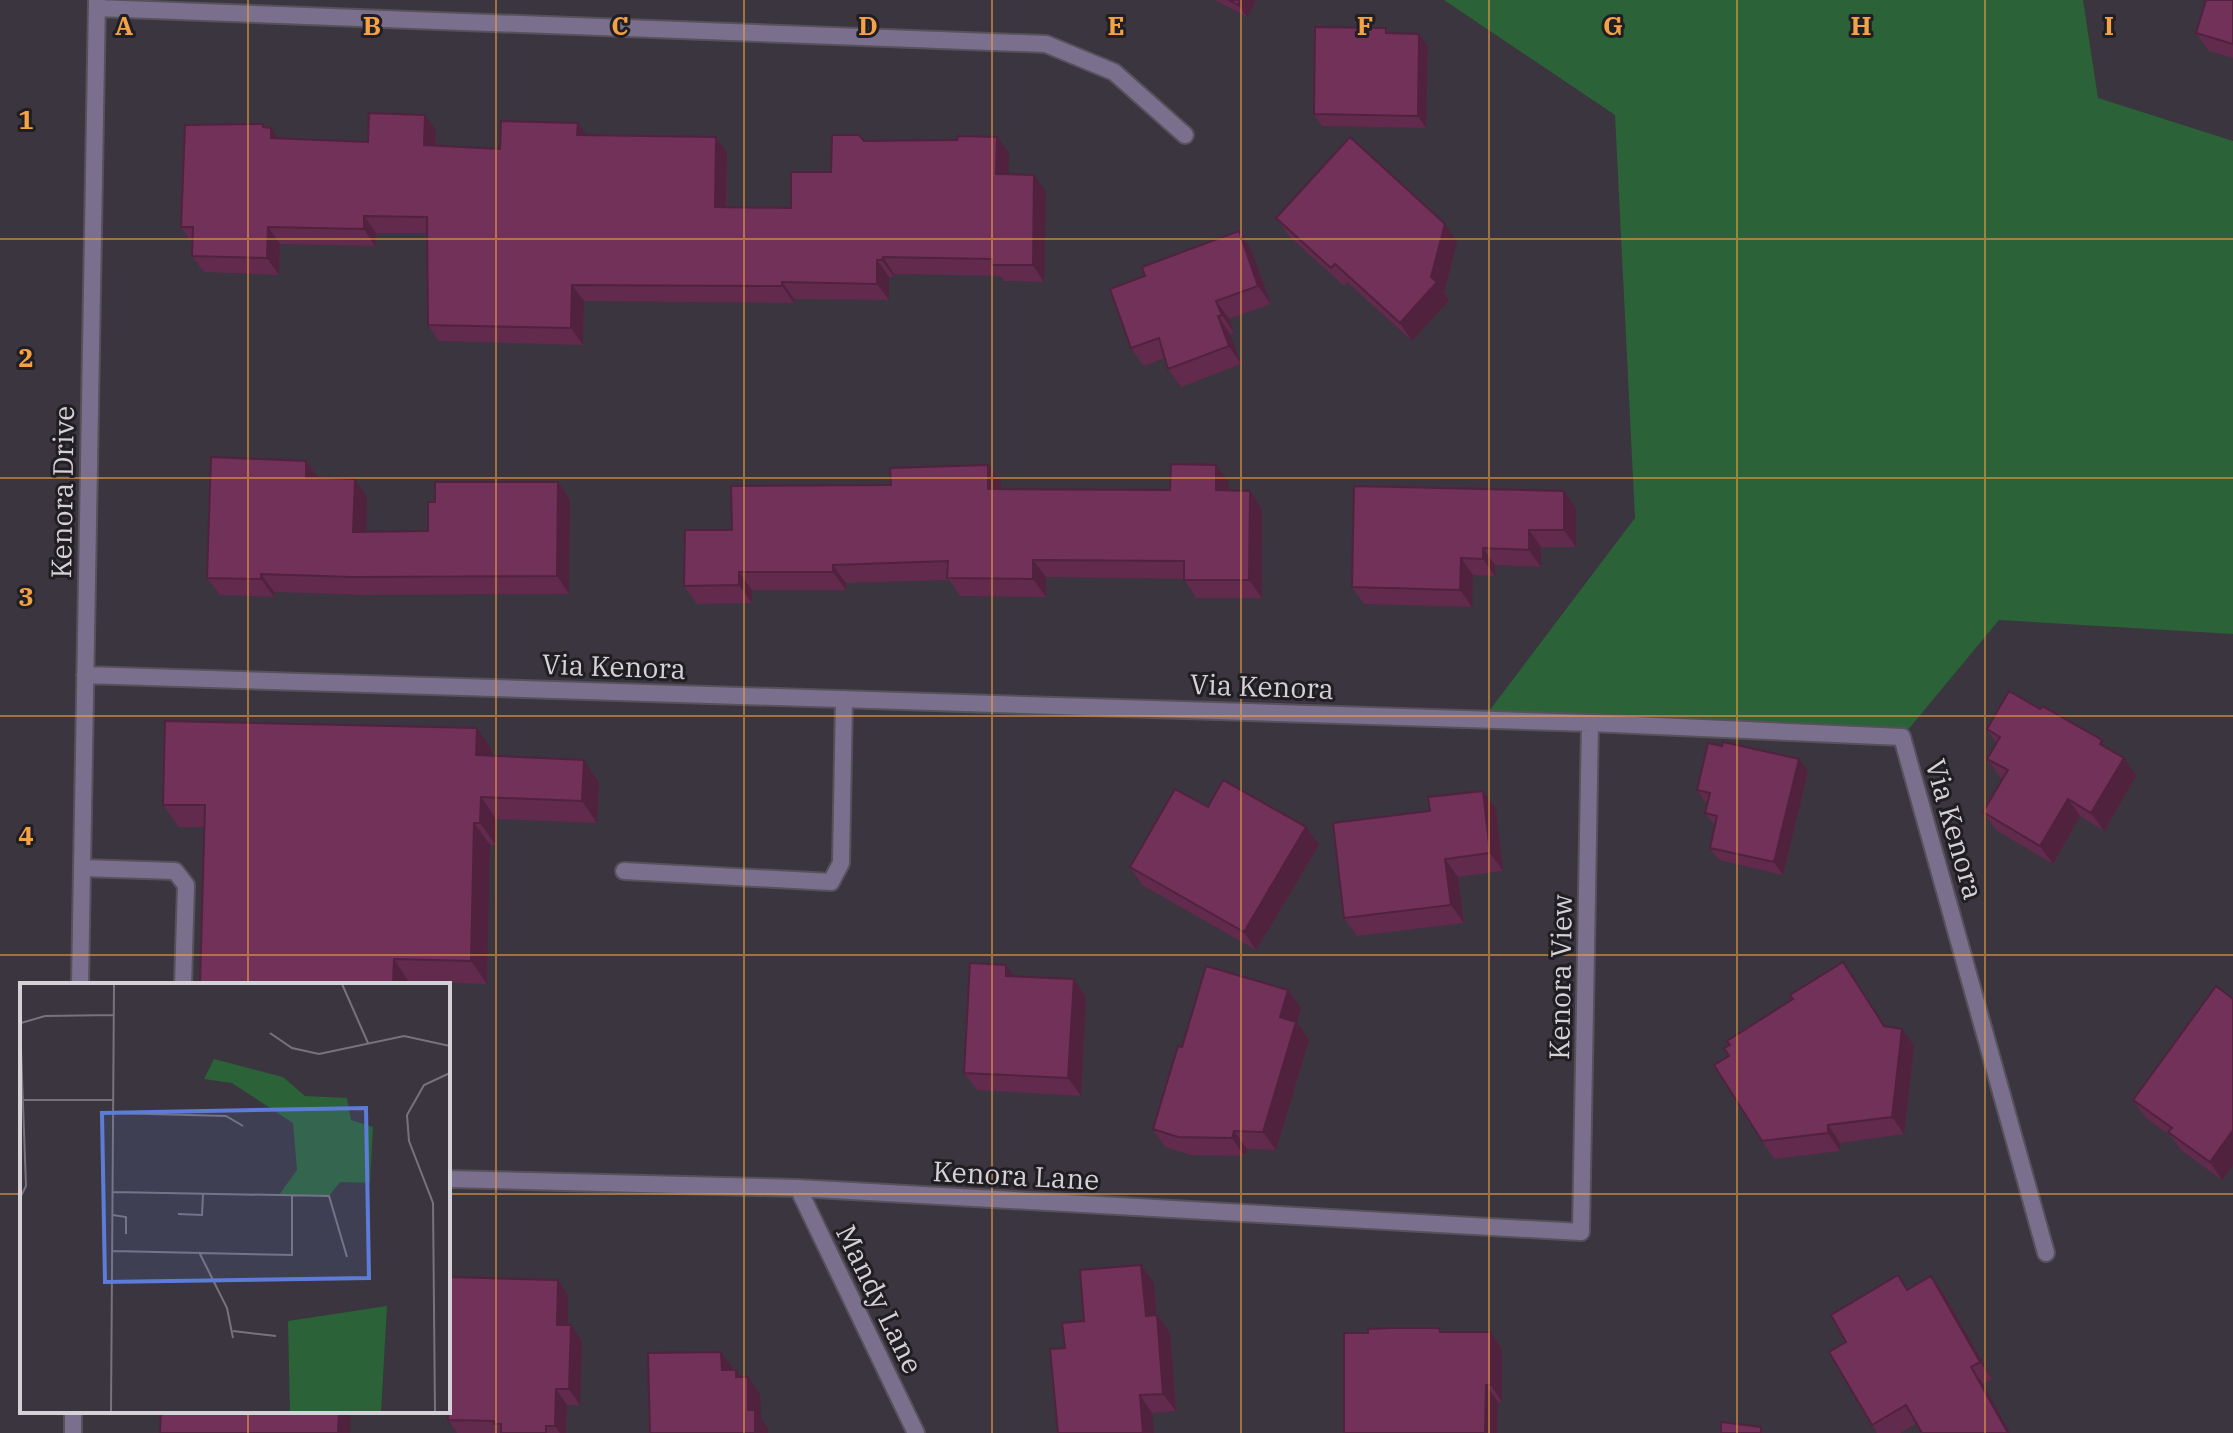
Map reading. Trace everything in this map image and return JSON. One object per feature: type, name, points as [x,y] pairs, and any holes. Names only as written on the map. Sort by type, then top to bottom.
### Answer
[{"type":"street","points":[[97,4],[1046,44],[1114,72],[1185,135]]},
{"type":"street","name":"Kenora Drive","points":[[80,983],[97,4]]},
{"type":"street","name":"Via Kenora","points":[[85,675],[1590,723],[1902,737],[2046,1253]]},
{"type":"street","points":[[624,871],[831,882],[841,863],[844,699]]},
{"type":"street","name":"Kenora View","points":[[1581,1232],[1590,723]]},
{"type":"street","points":[[82,868],[175,871],[186,885],[183,983]]},
{"type":"street","name":"Kenora Lane","points":[[450,1179],[798,1188],[1581,1232]]},
{"type":"street","name":"Mandy Lane","points":[[798,1188],[916,1433]]},
{"type":"green space","points":[[1444,0],[2083,0],[2098,98],[2233,141],[2233,634],[1999,620],[1902,737],[1483,719],[1635,518],[1615,115]]},
{"type":"building","points":[[2206,0],[2233,0],[2233,44],[2196,33]]},
{"type":"building","points":[[1315,27],[1386,28],[1386,33],[1419,34],[1418,116],[1314,114]]},
{"type":"building","points":[[369,113],[425,115],[424,145],[500,149],[501,121],[578,123],[577,135],[716,137],[715,207],[791,208],[791,172],[831,172],[832,135],[859,135],[864,141],[997,137],[996,174],[1034,175],[1033,265],[992,265],[992,259],[883,257],[877,260],[877,284],[572,285],[571,328],[428,325],[427,217],[364,216],[364,229],[268,227],[267,258],[192,256],[193,227],[181,227],[185,125],[263,124],[263,127],[271,128],[271,138],[368,142]]},
{"type":"building","points":[[1350,137],[1445,224],[1431,277],[1437,282],[1400,323],[1335,264],[1331,268],[1276,218]]},
{"type":"building","points":[[1239,231],[1258,286],[1216,301],[1229,346],[1168,369],[1159,338],[1131,348],[1110,289],[1145,276],[1142,267]]},
{"type":"building","points":[[211,457],[306,461],[306,477],[355,479],[353,532],[428,531],[428,502],[435,502],[435,482],[558,482],[557,576],[261,574],[261,579],[207,578]]},
{"type":"building","points":[[1171,464],[1216,465],[1216,490],[1250,491],[1249,580],[1184,580],[1184,561],[1033,560],[1033,579],[947,578],[948,561],[833,565],[833,572],[739,572],[739,585],[684,586],[685,530],[732,530],[731,486],[891,485],[890,468],[988,465],[988,489],[1170,490]]},
{"type":"building","points":[[1354,486],[1564,491],[1564,530],[1529,530],[1529,550],[1483,548],[1483,559],[1461,558],[1460,590],[1352,587]]},
{"type":"building","points":[[2009,691],[2102,740],[2100,744],[2124,758],[2091,813],[2068,799],[2040,846],[1983,812],[2008,770],[1987,759],[2000,737],[1987,729]]},
{"type":"building","points":[[165,721],[477,728],[476,755],[584,760],[582,801],[481,797],[480,823],[474,823],[471,961],[394,959],[393,983],[200,983],[205,805],[163,805]]},
{"type":"building","points":[[1723,742],[1799,759],[1774,862],[1710,848],[1717,816],[1705,813],[1710,793],[1697,790],[1708,743],[1722,746]]},
{"type":"building","points":[[1223,780],[1306,827],[1244,932],[1130,867],[1175,789],[1208,807]]},
{"type":"building","points":[[1483,791],[1490,853],[1445,859],[1451,905],[1344,918],[1333,823],[1430,811],[1428,797]]},
{"type":"building","points":[[1843,962],[1884,1026],[1902,1029],[1892,1117],[1828,1125],[1828,1133],[1762,1141],[1714,1065],[1729,1056],[1724,1048],[1730,1045],[1727,1041],[1793,999],[1790,995]]},
{"type":"building","points":[[970,963],[1006,965],[1006,976],[1074,979],[1068,1078],[964,1073]]},
{"type":"building","points":[[1206,966],[1288,990],[1280,1017],[1296,1022],[1263,1132],[1234,1131],[1232,1138],[1178,1137],[1153,1129]]},
{"type":"building","points":[[2216,986],[2233,999],[2233,1130],[2210,1162],[2168,1132],[2172,1128],[2133,1100]]},
{"type":"building","points":[[1141,1265],[1146,1316],[1157,1315],[1163,1394],[1140,1395],[1143,1433],[1058,1433],[1050,1349],[1065,1348],[1062,1323],[1084,1321],[1080,1270]]},
{"type":"building","points":[[1898,1275],[1907,1290],[1931,1276],[1980,1362],[1971,1367],[2008,1433],[1922,1433],[1906,1405],[1872,1425],[1829,1352],[1846,1342],[1831,1315]]},
{"type":"building","points":[[450,1277],[558,1280],[557,1325],[571,1325],[569,1389],[556,1389],[555,1426],[546,1426],[546,1433],[501,1433],[501,1424],[494,1424],[494,1421],[448,1420]]},
{"type":"building","points":[[1368,1329],[1491,1332],[1491,1385],[1486,1385],[1485,1433],[1344,1433],[1344,1333],[1368,1333]]},
{"type":"building","points":[[721,1352],[722,1370],[736,1370],[736,1377],[748,1377],[748,1410],[755,1410],[755,1433],[650,1433],[648,1353]]},
{"type":"building","points":[[161,1413],[339,1413],[338,1433],[160,1433]]},
{"type":"building","points":[[1721,1422],[1761,1427],[1761,1433],[1721,1433]]}]
